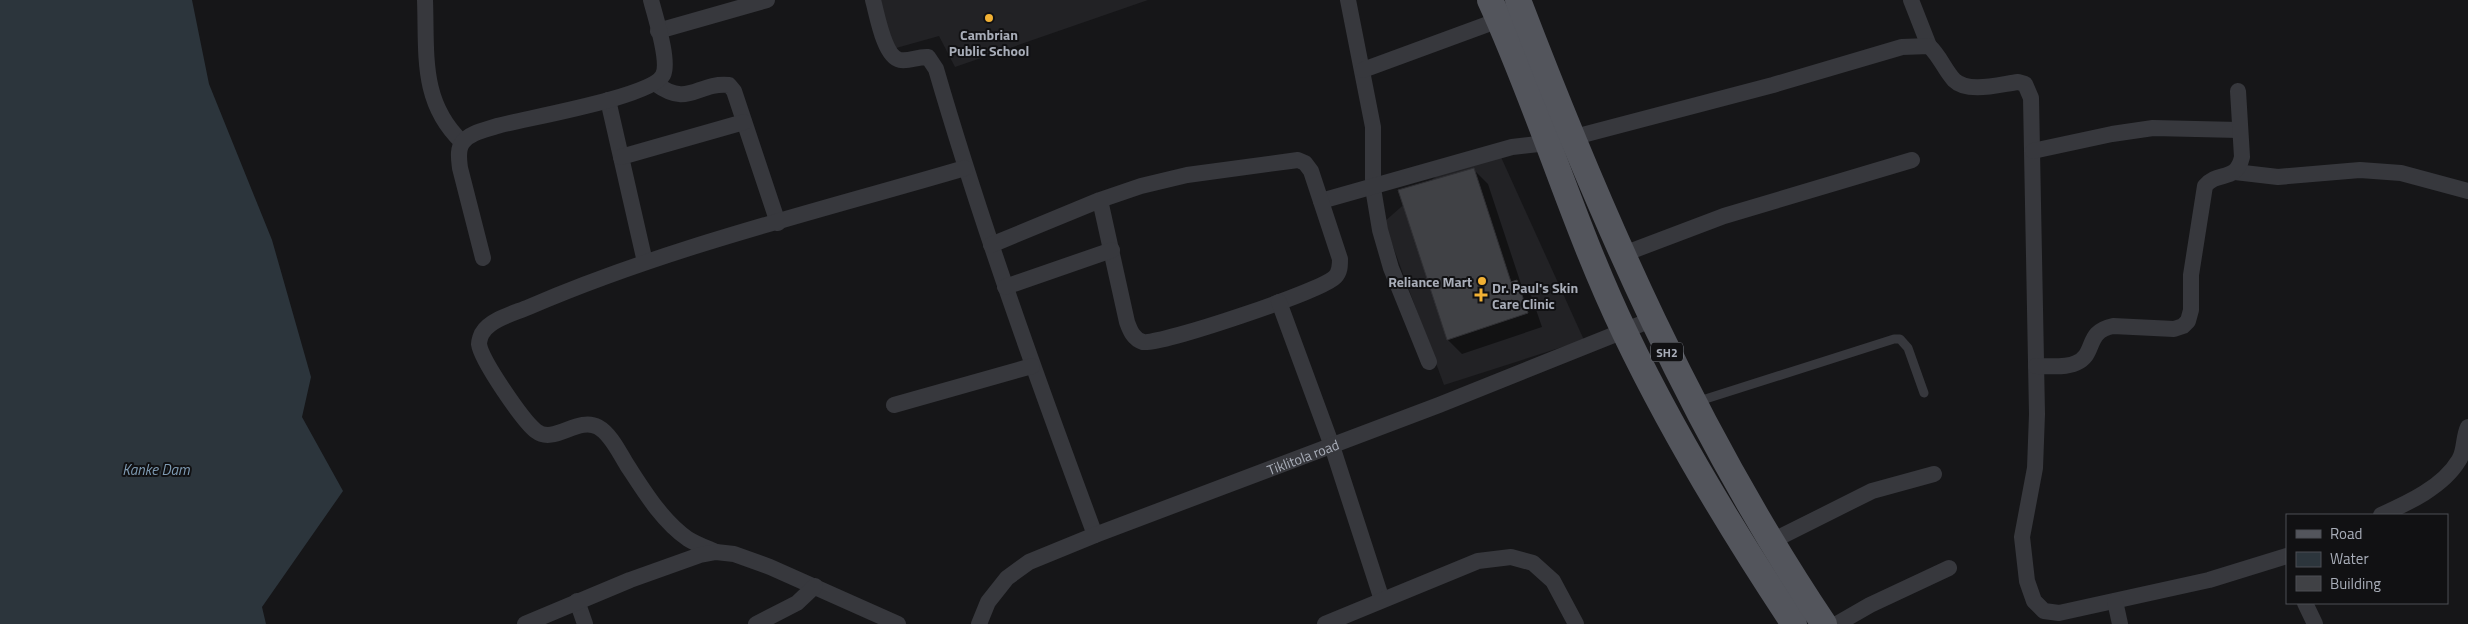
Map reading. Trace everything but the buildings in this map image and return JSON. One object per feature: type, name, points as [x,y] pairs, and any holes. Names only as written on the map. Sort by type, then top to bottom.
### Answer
[{"type":"main road","name":"SH2","points":[[1518,0],[1559,140],[1585,242],[1625,332],[1694,459],[1794,624]]},
{"type":"main road","name":"SH2","points":[[1494,10],[1559,140],[1621,255],[1693,403],[1772,542],[1824,624]]},
{"type":"street","points":[[425,0],[430,90],[437,112],[449,130],[462,142]]},
{"type":"street","points":[[484,258],[460,168],[458,154],[462,142],[474,133],[508,123],[608,100],[643,90],[656,84],[663,74],[664,63],[652,0]]},
{"type":"street","points":[[873,0],[887,47],[892,56],[899,60],[928,57],[933,62],[965,168],[1032,366],[1095,535]]},
{"type":"street","points":[[1350,0],[1374,127],[1373,188],[1380,230],[1392,268],[1429,362]]},
{"type":"street","points":[[1911,0],[1929,46],[1938,54],[1955,81],[1964,86],[2018,82],[2025,84],[2031,98],[2036,366],[2035,468],[2022,536],[2027,581],[2034,600],[2044,610],[2059,613],[2209,580],[2286,559]]},
{"type":"street","points":[[658,31],[758,1]]},
{"type":"street","points":[[1364,70],[1494,10]]},
{"type":"street","points":[[1321,201],[1373,188],[1512,147],[1559,140],[1754,90],[1902,47],[1929,46]]},
{"type":"street","points":[[656,84],[675,95],[686,94],[721,84],[729,85],[734,91],[778,223]]},
{"type":"street","points":[[2235,172],[2240,166],[2242,157],[2238,91]]},
{"type":"street","points":[[608,100],[645,262]]},
{"type":"street","points":[[621,157],[744,122]]},
{"type":"street","points":[[2033,151],[2112,134],[2153,128],[2193,127],[2239,130]]},
{"type":"street","points":[[991,245],[1100,200],[1141,186],[1187,175],[1298,160],[1305,163],[1311,171],[1340,268],[1337,276],[1326,284],[1279,302],[1151,343],[1140,341],[1132,334],[1127,322],[1100,200]]},
{"type":"street","points":[[1621,255],[1752,208],[1912,160]]},
{"type":"street","points":[[716,552],[688,539],[667,520],[646,494],[608,437],[598,427],[586,424],[550,435],[538,433],[506,394],[483,355],[479,343],[483,332],[492,323],[559,294],[645,262],[965,168]]},
{"type":"street","points":[[2036,366],[2074,364],[2082,360],[2089,351],[2095,333],[2103,328],[2112,326],[2174,329],[2183,326],[2188,321],[2191,275],[2206,186],[2210,180],[2235,172],[2278,177],[2360,170],[2401,173],[2468,191]]},
{"type":"street","points":[[1005,286],[1112,250]]},
{"type":"street","points":[[1279,302],[1332,446],[1382,600]]},
{"type":"street","name":"Tiklitola road","points":[[979,624],[988,602],[1007,578],[1030,562],[1095,535],[1332,446],[1625,332],[1651,320]]},
{"type":"street","points":[[894,405],[1032,366]]},
{"type":"street","points":[[2383,514],[2409,502],[2439,482],[2460,459],[2468,426]]},
{"type":"street","points":[[1772,542],[1872,491],[1934,474]]},
{"type":"street","points":[[526,624],[577,601],[700,555],[716,552],[734,554],[815,586],[898,624]]},
{"type":"street","points":[[1325,624],[1478,561],[1511,557],[1533,564],[1553,581],[1576,624]]},
{"type":"street","points":[[1837,624],[1870,605],[1949,568]]},
{"type":"street","points":[[756,624],[797,602],[815,586]]},
{"type":"street","points":[[577,601],[585,624]]},
{"type":"street","points":[[2115,601],[2120,624]]},
{"type":"street","points":[[2305,604],[2315,624]]},
{"type":"lane","points":[[1693,403],[1894,339],[1900,339],[1908,348],[1924,393]]},
{"type":"shaded area","name":"Cambrian Public School","points":[[877,0],[1148,0],[955,67],[939,36],[889,50]]},
{"type":"shaded area","name":"Reliance Mart","points":[[1496,146],[1584,340],[1444,385],[1384,222],[1459,156]]},
{"type":"water","name":"Kanke Dam","points":[[0,0],[192,0],[209,84],[272,240],[311,377],[302,417],[343,491],[262,607],[266,624],[0,624]]},
{"type":"place","name":"Cambrian Public School","points":[[989,18]]},
{"type":"place","name":"Reliance Mart","points":[[1482,281]]},
{"type":"place","name":"Dr. Paul's Skin Care Clinic","points":[[1481,295]]}]
